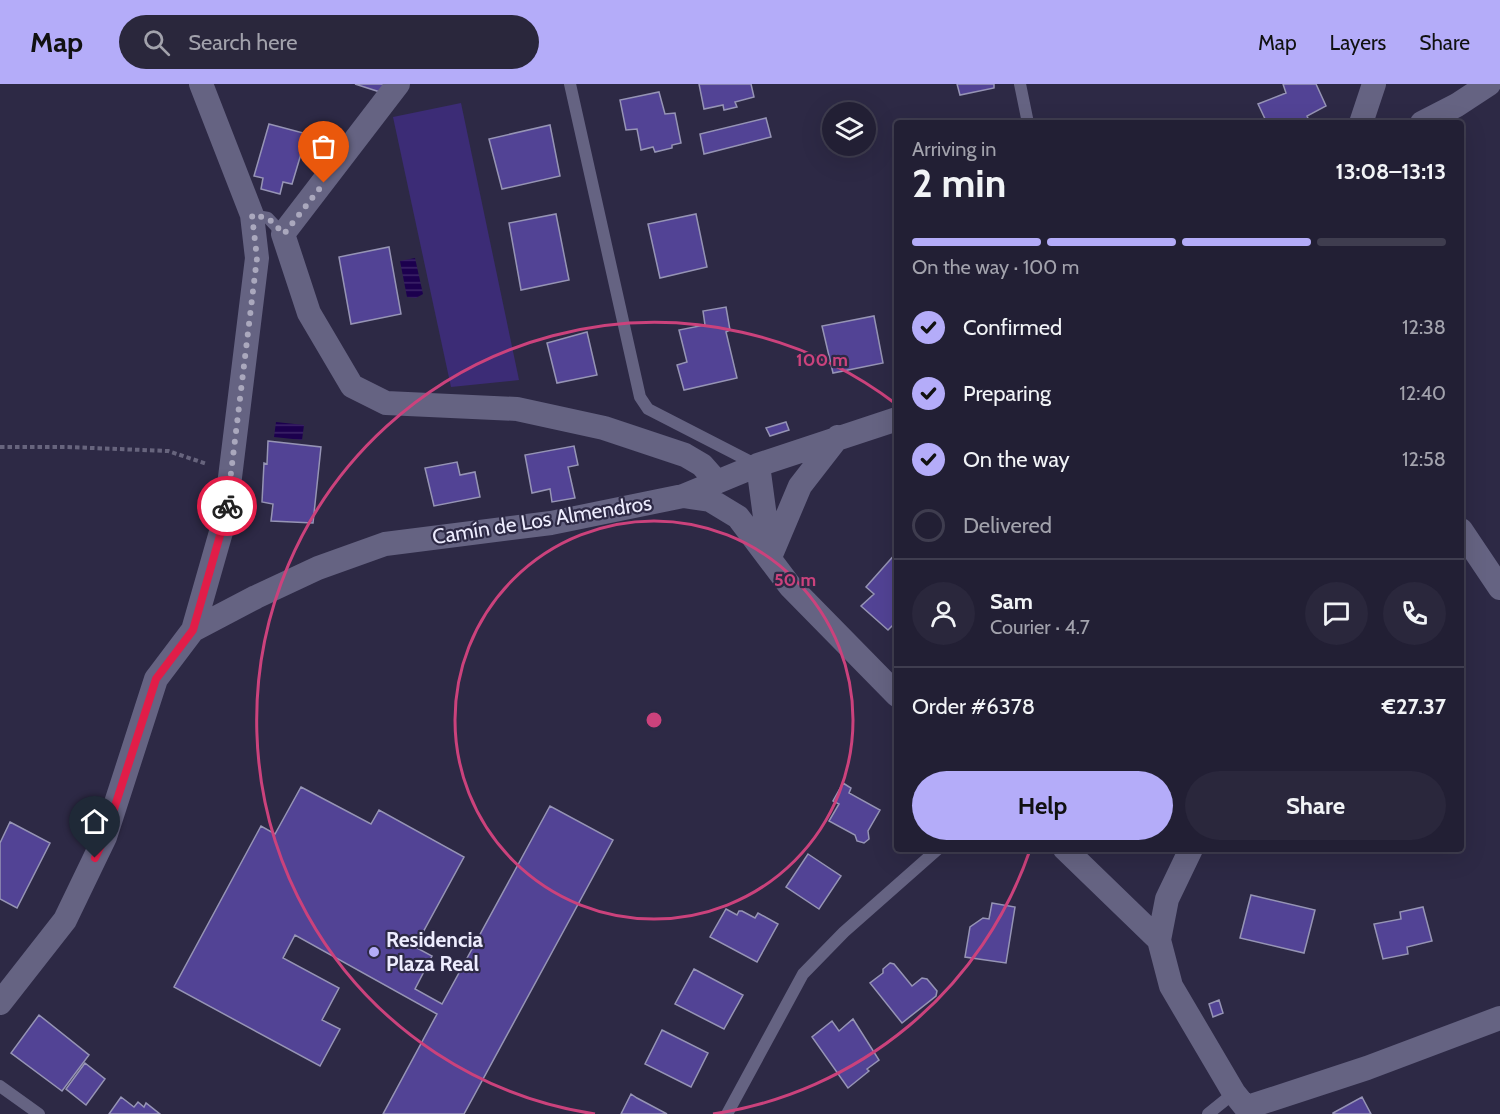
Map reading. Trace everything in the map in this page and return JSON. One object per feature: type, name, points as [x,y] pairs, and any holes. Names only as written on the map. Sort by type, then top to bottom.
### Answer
[{"type":"street","points":[[0,1003],[65,920],[105,837],[156,679],[193,630],[225,518],[257,258],[252,215],[201,84]]},
{"type":"street","points":[[398,84],[284,234],[309,313],[352,386],[386,403],[517,409],[604,428],[685,455],[702,465],[717,482]]},
{"type":"street","points":[[1362,120],[1374,84]]},
{"type":"street","points":[[1428,120],[1457,105],[1489,84]]},
{"type":"street","name":"Camín de Los Almendros","points":[[193,630],[318,568],[385,544],[551,523],[683,496],[758,465],[894,420]]},
{"type":"street","points":[[770,556],[800,486],[838,437]]},
{"type":"street","points":[[758,465],[770,556]]},
{"type":"street","points":[[683,496],[710,500],[738,517],[770,556],[790,586],[894,692]]},
{"type":"street","points":[[1464,534],[1500,588]]},
{"type":"street","points":[[1068,852],[1159,940]]},
{"type":"street","points":[[1190,852],[1167,900],[1159,940],[1171,986],[1244,1105],[1367,1068],[1500,1018]]},
{"type":"lane","points":[[570,84],[640,398],[648,409],[758,465]]},
{"type":"lane","points":[[1020,84],[1027,120]]},
{"type":"lane","points":[[252,215],[268,218],[284,234]]},
{"type":"lane","points":[[727,1114],[803,974],[844,932],[935,852]]},
{"type":"lane","points":[[0,1086],[39,1114]]},
{"type":"lane","points":[[1208,1114],[1244,1105]]},
{"type":"path","points":[[0,447],[168,451],[231,471]]},
{"type":"shaded area","points":[[461,103],[519,380],[451,387],[393,117]]},
{"type":"shaded area","points":[[415,258],[423,294],[416,298],[407,297],[400,261]]},
{"type":"shaded area","points":[[276,422],[304,425],[302,440],[274,437]]},
{"type":"building","points":[[355,84],[385,84],[380,92]]},
{"type":"building","points":[[699,84],[751,84],[754,97],[735,102],[737,107],[724,110],[723,105],[704,109]]},
{"type":"building","points":[[957,84],[994,84],[994,88],[960,95]]},
{"type":"building","points":[[1283,84],[1316,84],[1326,106],[1307,116],[1309,120],[1266,120],[1258,104],[1286,93]]},
{"type":"building","points":[[659,92],[665,114],[675,113],[681,143],[655,152],[653,147],[641,150],[637,129],[626,130],[620,100]]},
{"type":"building","points":[[766,118],[771,137],[704,154],[700,134]]},
{"type":"building","points":[[269,124],[307,134],[292,184],[283,182],[280,194],[261,189],[263,178],[254,176]]},
{"type":"building","points":[[550,125],[560,176],[502,189],[489,139]]},
{"type":"building","points":[[556,214],[569,280],[521,290],[509,223]]},
{"type":"building","points":[[696,214],[707,267],[660,278],[648,224]]},
{"type":"building","points":[[389,247],[401,314],[351,324],[339,257]]},
{"type":"building","points":[[726,307],[730,330],[726,332],[737,378],[684,390],[677,365],[687,362],[679,330],[705,325],[703,311]]},
{"type":"building","points":[[874,316],[883,363],[833,373],[822,326]]},
{"type":"building","points":[[587,332],[597,375],[557,383],[547,343]]},
{"type":"building","points":[[786,422],[789,430],[770,436],[766,428]]},
{"type":"building","points":[[268,441],[321,447],[313,523],[271,521],[273,504],[262,502],[264,463],[267,464]]},
{"type":"building","points":[[574,446],[578,465],[568,467],[575,498],[552,502],[550,489],[532,493],[525,455]]},
{"type":"building","points":[[457,462],[460,475],[475,472],[480,497],[434,506],[425,468]]},
{"type":"building","points":[[894,555],[894,624],[888,630],[861,606],[874,594],[866,587]]},
{"type":"building","points":[[843,783],[851,788],[849,793],[880,810],[868,831],[869,839],[864,843],[857,841],[855,835],[829,821],[839,804],[833,801]]},
{"type":"building","name":"Residencia Plaza Real","points":[[301,787],[371,824],[379,810],[464,857],[415,947],[432,956],[415,989],[442,1004],[550,806],[613,840],[464,1114],[383,1114],[437,1014],[295,935],[283,958],[339,988],[322,1020],[340,1029],[320,1066],[174,987],[261,826],[275,834]]},
{"type":"building","points":[[10,822],[50,843],[17,908],[0,899],[0,843]]},
{"type":"building","points":[[808,854],[841,876],[819,909],[786,887]]},
{"type":"building","points":[[1251,895],[1315,910],[1304,953],[1240,938]]},
{"type":"building","points":[[992,903],[1015,907],[1006,963],[965,957],[970,927],[983,918],[989,919]]},
{"type":"building","points":[[1423,907],[1432,941],[1407,947],[1408,954],[1383,959],[1374,924],[1401,919],[1400,912]]},
{"type":"building","points":[[726,909],[737,915],[739,911],[742,911],[755,918],[758,913],[778,924],[757,962],[710,937]]},
{"type":"building","points":[[890,963],[894,964],[912,986],[922,978],[927,979],[937,991],[936,996],[902,1023],[870,983],[883,973],[883,969]]},
{"type":"building","points":[[694,969],[743,995],[724,1029],[675,1004]]},
{"type":"building","points":[[1219,1000],[1223,1013],[1213,1017],[1209,1004]]},
{"type":"building","points":[[39,1015],[89,1055],[62,1091],[11,1053]]},
{"type":"building","points":[[853,1019],[879,1060],[848,1088],[812,1037],[832,1021],[839,1031]]},
{"type":"building","points":[[662,1030],[708,1053],[691,1087],[645,1064]]},
{"type":"building","points":[[85,1063],[105,1079],[86,1105],[66,1089]]},
{"type":"building","points":[[631,1094],[637,1098],[667,1114],[621,1114]]},
{"type":"building","points":[[121,1097],[134,1107],[138,1102],[144,1107],[146,1103],[160,1114],[109,1114]]},
{"type":"building","points":[[1362,1097],[1371,1114],[1333,1114],[1333,1113]]},
{"type":"way so far","points":[[227,506],[257,258],[252,215],[268,218],[284,234],[324,183]]},
{"type":"place","name":"Residencia Plaza Real","points":[[374,952]]},
{"type":"route","points":[[95,858],[105,837],[156,679],[193,630],[227,506]]}]
